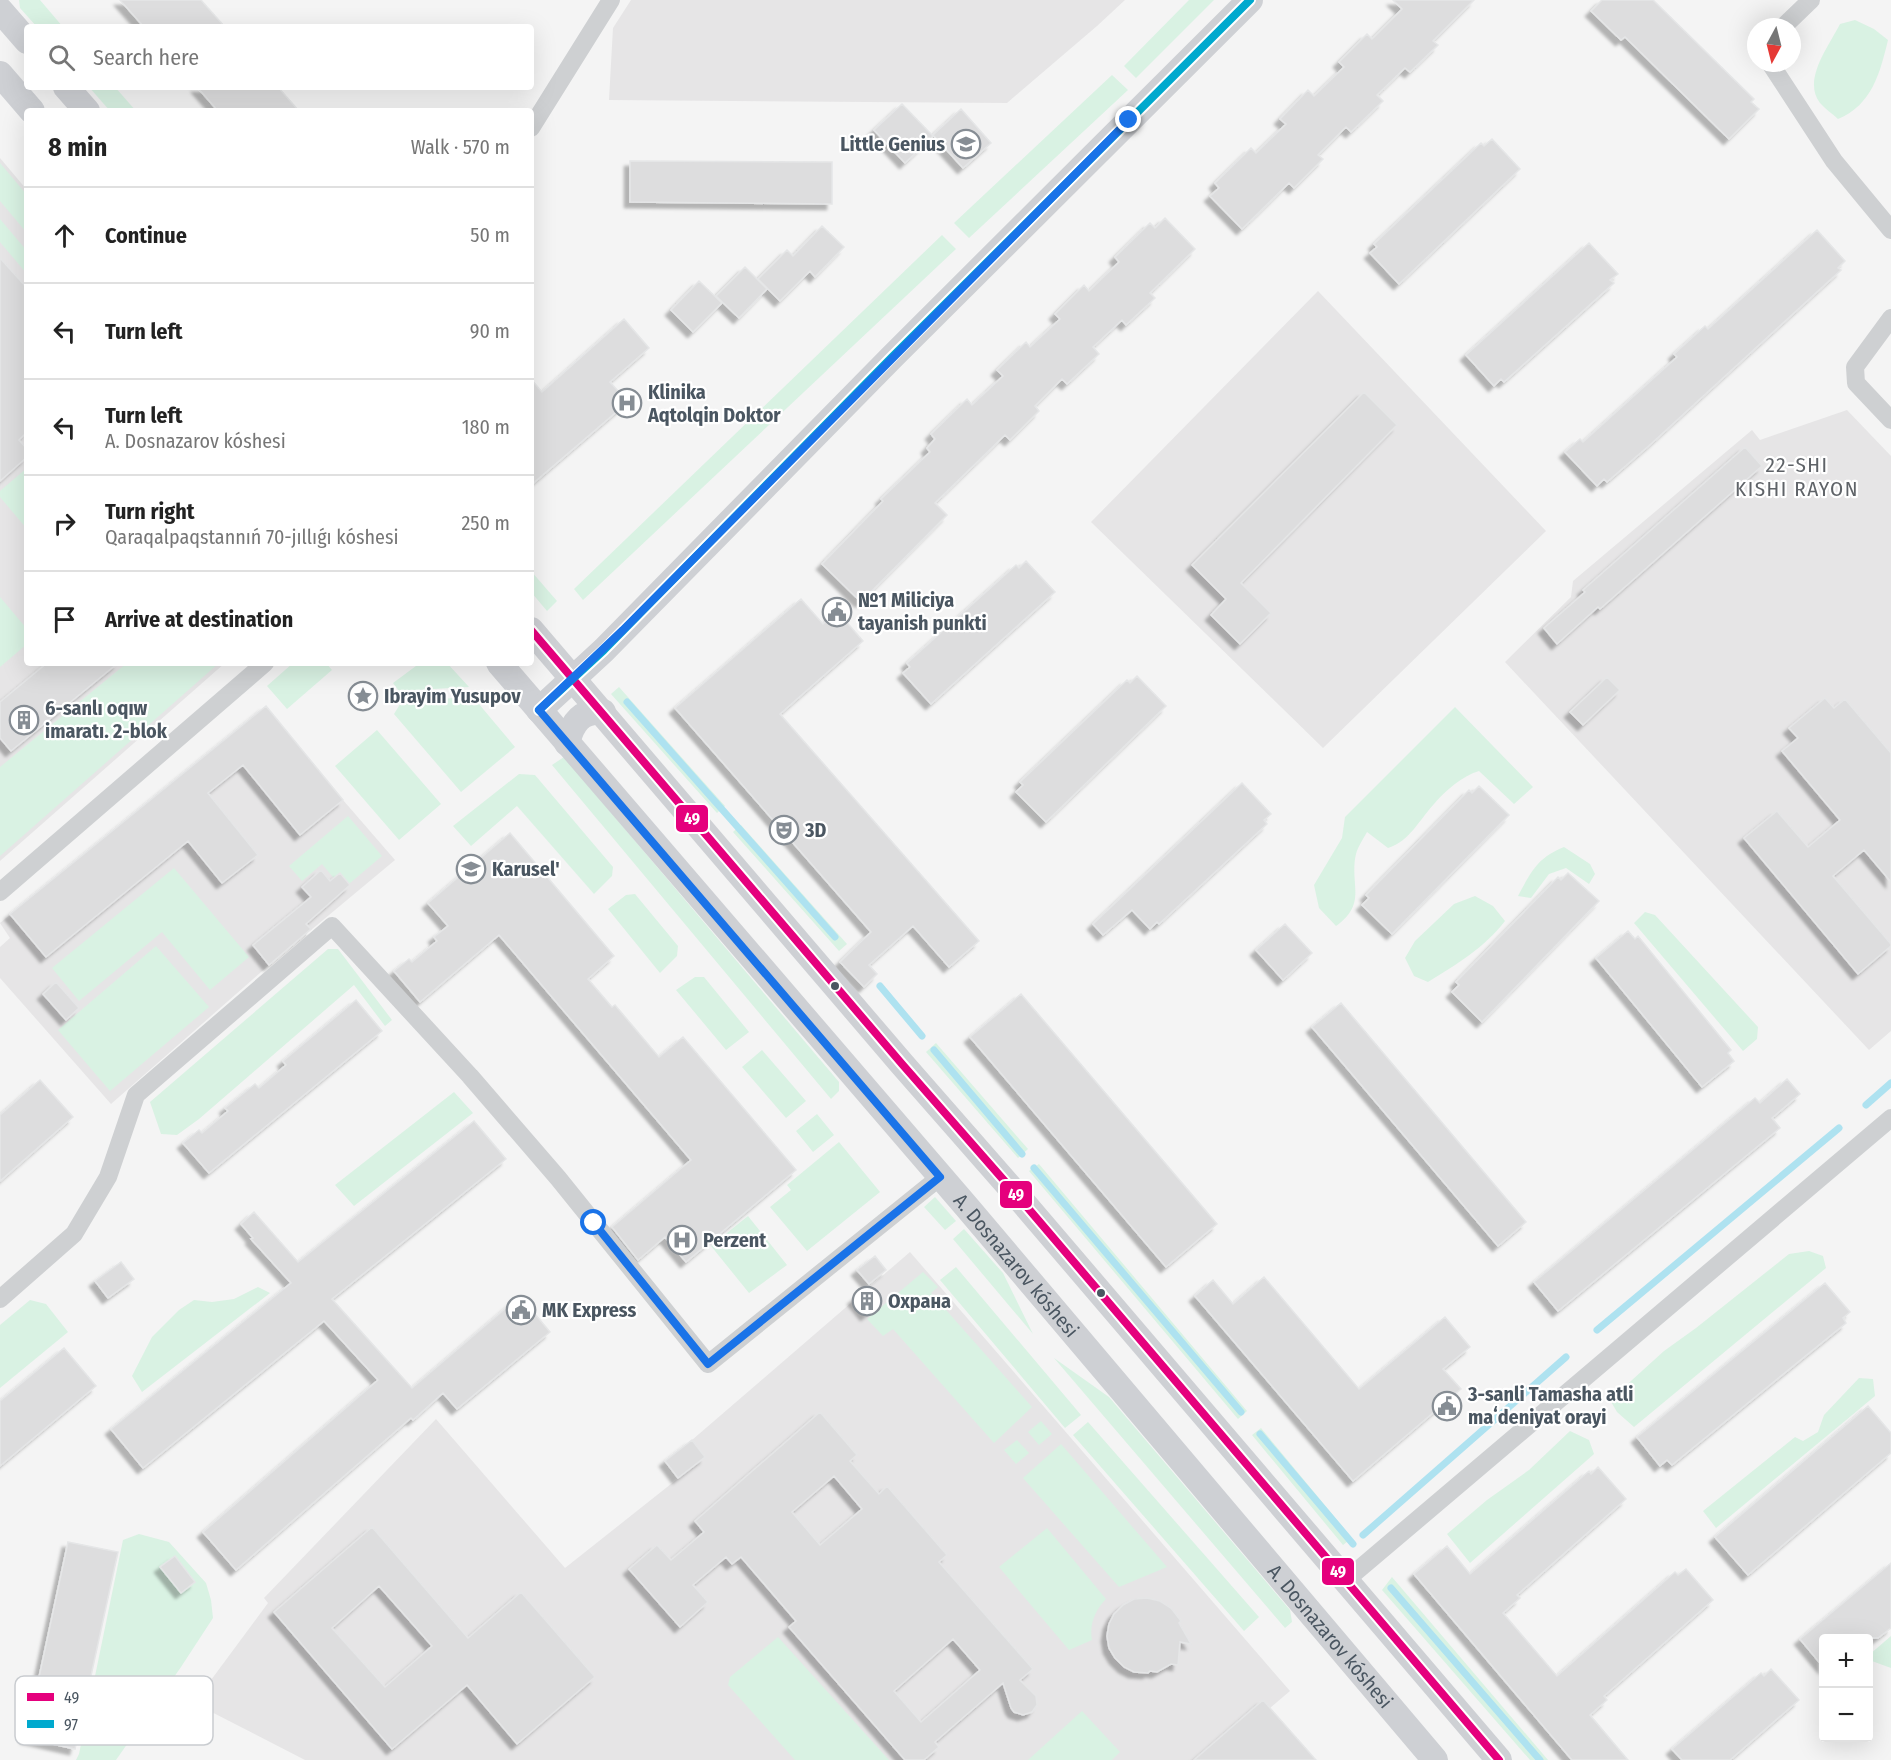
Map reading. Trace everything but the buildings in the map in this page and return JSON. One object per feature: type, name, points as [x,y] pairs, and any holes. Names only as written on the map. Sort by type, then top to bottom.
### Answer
[{"type":"main road","points":[[539,710],[574,678],[1250,0]]},
{"type":"main road","points":[[0,10],[24,38]]},
{"type":"main road","points":[[0,74],[29,108]]},
{"type":"main road","points":[[69,90],[84,108]]},
{"type":"main road","points":[[534,633],[1499,1760]]},
{"type":"main road","name":"A. Dosnazarov kóshesi","points":[[502,666],[940,1177],[1435,1760]]},
{"type":"main road","points":[[567,743],[575,723],[583,715],[593,711],[603,712]]},
{"type":"street","points":[[534,123],[610,0]]},
{"type":"street","points":[[1792,18],[1811,0]]},
{"type":"street","points":[[1776,72],[1834,161],[1891,230]]},
{"type":"street","points":[[1891,318],[1855,367],[1856,383],[1891,420]]},
{"type":"street","points":[[0,892],[262,666]]},
{"type":"street","points":[[0,1299],[74,1234],[108,1177],[136,1095],[332,926],[470,1076],[545,1163],[708,1364],[940,1177]]},
{"type":"street","points":[[1345,1581],[1891,1118]]},
{"type":"shaded area","points":[[631,0],[1125,0],[1007,103],[609,100],[613,28]]},
{"type":"shaded area","points":[[0,158],[24,186],[24,666],[222,666],[0,861]]},
{"type":"shaded area","points":[[1318,291],[1546,531],[1323,748],[1091,522]]},
{"type":"shaded area","points":[[1847,410],[1891,456],[1891,1031],[1869,1050],[1505,662],[1571,597],[1573,581],[1752,430],[1760,440]]},
{"type":"shaded area","points":[[266,706],[395,860],[269,965],[111,1104],[0,978],[0,947],[10,938],[0,923]]},
{"type":"shaded area","points":[[910,1252],[1290,1691],[1270,1708],[1263,1700],[1194,1760],[305,1760],[213,1713],[213,1677],[268,1603],[264,1598],[436,1419],[565,1568],[705,1457],[692,1440]]},
{"type":"green space","points":[[19,0],[40,0],[60,24],[34,24],[20,8]]},
{"type":"green space","points":[[1189,0],[1214,0],[1136,78],[1124,66]]},
{"type":"green space","points":[[1855,20],[1874,29],[1888,40],[1878,76],[1867,97],[1850,113],[1838,119],[1820,103],[1815,94],[1814,84],[1819,63],[1840,24]]},
{"type":"green space","points":[[1112,75],[1128,90],[969,238],[954,223]]},
{"type":"green space","points":[[92,90],[118,90],[133,108],[107,108]]},
{"type":"green space","points":[[0,163],[24,191],[24,229],[0,201]]},
{"type":"green space","points":[[0,219],[24,247],[24,270],[0,242]]},
{"type":"green space","points":[[942,235],[956,249],[583,600],[574,589]]},
{"type":"green space","points":[[24,471],[24,525],[0,497],[0,491]]},
{"type":"green space","points":[[534,574],[557,601],[547,611],[534,596]]},
{"type":"green space","points":[[0,597],[24,625],[24,647],[0,667]]},
{"type":"green space","points":[[123,666],[216,666],[0,856],[0,767]]},
{"type":"green space","points":[[290,666],[329,666],[332,670],[287,709],[267,686]]},
{"type":"green space","points":[[416,666],[450,666],[469,687],[399,691],[393,683]]},
{"type":"green space","points":[[619,687],[725,806],[717,813],[611,694]]},
{"type":"green space","points":[[473,697],[515,747],[461,792],[394,714],[402,701]]},
{"type":"green space","points":[[1455,707],[1533,787],[1514,804],[1479,771],[1466,776],[1449,789],[1408,835],[1396,845],[1388,848],[1367,832],[1359,846],[1354,865],[1355,901],[1346,918],[1336,926],[1319,908],[1314,885],[1342,838],[1345,817]]},
{"type":"green space","points":[[377,730],[441,804],[399,840],[335,766]]},
{"type":"green space","points":[[564,757],[839,1082],[839,1091],[831,1099],[552,765]]},
{"type":"green space","points":[[519,774],[535,775],[613,867],[612,876],[594,894],[517,806],[471,846],[453,826]]},
{"type":"green space","points":[[348,816],[382,856],[343,889],[322,864],[302,881],[289,866]]},
{"type":"green space","points":[[741,825],[847,944],[839,951],[733,832]]},
{"type":"green space","points":[[1564,847],[1590,864],[1595,874],[1589,884],[1566,868],[1549,874],[1531,898],[1518,896],[1541,861]]},
{"type":"green space","points":[[174,868],[249,957],[210,990],[162,932],[79,1001],[52,968]]},
{"type":"green space","points":[[635,894],[678,946],[677,956],[660,973],[608,909],[626,895]]},
{"type":"green space","points":[[1475,896],[1493,906],[1505,921],[1479,948],[1428,982],[1414,976],[1405,958],[1415,941],[1454,904]]},
{"type":"green space","points":[[1645,912],[1655,915],[1758,1027],[1757,1039],[1743,1051],[1634,923]]},
{"type":"green space","points":[[156,946],[209,1007],[110,1091],[58,1030]]},
{"type":"green space","points":[[328,949],[338,949],[392,1020],[385,1026],[354,985],[199,1119],[177,1135],[161,1134],[150,1102]]},
{"type":"green space","points":[[695,977],[704,977],[749,1032],[726,1050],[676,990]]},
{"type":"green space","points":[[936,1043],[1028,1149],[1018,1158],[926,1052]]},
{"type":"green space","points":[[762,1050],[806,1101],[786,1118],[742,1067]]},
{"type":"green space","points":[[454,1092],[473,1113],[354,1206],[335,1185]]},
{"type":"green space","points":[[817,1114],[834,1135],[813,1152],[796,1131]]},
{"type":"green space","points":[[839,1142],[880,1192],[807,1251],[770,1207],[791,1190],[787,1185]]},
{"type":"green space","points":[[1039,1164],[1247,1411],[1238,1419],[1029,1171]]},
{"type":"green space","points":[[935,1197],[956,1221],[945,1230],[924,1207]]},
{"type":"green space","points":[[748,1216],[787,1265],[749,1293],[711,1246]]},
{"type":"green space","points":[[964,1229],[1003,1273],[1033,1334],[953,1239]]},
{"type":"green space","points":[[1809,1251],[1823,1256],[1826,1268],[1634,1427],[1617,1412],[1610,1400],[1664,1351],[1789,1254]]},
{"type":"green space","points":[[956,1267],[1081,1415],[1065,1428],[940,1280]]},
{"type":"green space","points":[[923,1272],[938,1287],[931,1293],[1032,1407],[994,1443],[893,1329],[883,1336],[867,1319]]},
{"type":"green space","points":[[258,1287],[270,1293],[142,1392],[132,1376],[152,1337],[179,1310],[194,1300],[212,1302],[234,1299]]},
{"type":"green space","points":[[30,1300],[46,1304],[68,1332],[0,1388],[0,1325]]},
{"type":"green space","points":[[1054,1358],[1109,1397],[1290,1610],[1292,1622],[1285,1628]]},
{"type":"green space","points":[[1859,1378],[1873,1379],[1875,1396],[1716,1528],[1703,1511],[1795,1437],[1803,1441],[1818,1432],[1824,1415]]},
{"type":"green space","points":[[1041,1421],[1052,1434],[1039,1445],[1028,1432]]},
{"type":"green space","points":[[1088,1422],[1259,1617],[1244,1631],[1073,1435]]},
{"type":"green space","points":[[1261,1428],[1352,1538],[1343,1545],[1252,1435]]},
{"type":"green space","points":[[1570,1431],[1589,1440],[1594,1454],[1470,1563],[1447,1534],[1487,1500],[1529,1470]]},
{"type":"green space","points":[[1017,1440],[1029,1453],[1016,1464],[1004,1450]]},
{"type":"green space","points":[[1061,1444],[1167,1567],[1119,1587],[1023,1478]]},
{"type":"green space","points":[[1047,1528],[1106,1599],[1094,1618],[1091,1629],[1092,1640],[1069,1650],[999,1567]]},
{"type":"green space","points":[[139,1534],[169,1542],[206,1583],[213,1618],[175,1676],[95,1676],[123,1540]]},
{"type":"green space","points":[[1392,1577],[1548,1760],[1530,1760],[1382,1590]]},
{"type":"green space","points":[[1891,1636],[1891,1668],[1873,1661],[1873,1652]]},
{"type":"green space","points":[[778,1637],[889,1760],[795,1760],[728,1685],[730,1677]]},
{"type":"green space","points":[[1082,1711],[1120,1752],[1112,1760],[1028,1760]]},
{"type":"green space","points":[[81,1745],[126,1745],[116,1760],[76,1760]]},
{"type":"waterway","points":[[627,702],[835,937]]},
{"type":"waterway","points":[[880,986],[922,1036]]},
{"type":"waterway","points":[[934,1050],[1022,1154]]},
{"type":"waterway","points":[[1866,1105],[1891,1083]]},
{"type":"waterway","points":[[1597,1330],[1839,1128]]},
{"type":"waterway","points":[[1034,1168],[1241,1412]]},
{"type":"waterway","points":[[1363,1535],[1566,1357]]},
{"type":"waterway","points":[[1260,1434],[1353,1544]]},
{"type":"waterway","points":[[1391,1588],[1540,1760]]},
{"type":"transit line","name":"97","points":[[539,710],[604,650],[892,357],[1250,0]]},
{"type":"transit line","name":"49","points":[[534,634],[1499,1760]]},
{"type":"place","name":"Little Genius","points":[[966,144]]},
{"type":"place","name":"Klinika Aqtolqin Doktor","points":[[627,403]]},
{"type":"place","name":"№1 Miliciya tayanish punkti","points":[[837,612]]},
{"type":"place","name":"Ibrayim Yusupov","points":[[363,696]]},
{"type":"place","name":"6-sanlı oqıw imaratı. 2-blok","points":[[24,720]]},
{"type":"place","name":"3D","points":[[784,830]]},
{"type":"place","name":"Karusel'","points":[[471,869]]},
{"type":"place","name":"Perzent","points":[[682,1240]]},
{"type":"place","name":"Охрана","points":[[867,1301]]},
{"type":"place","name":"MK Express","points":[[521,1310]]},
{"type":"place","name":"3-sanli Tamasha atli maʻdeniyat orayi","points":[[1447,1406]]},
{"type":"district","name":"22-SHI KISHI RAYON","points":[[1797,477]]},
{"type":"route","points":[[594,1223],[708,1364],[940,1177],[539,710],[623,630],[1129,120]]}]
